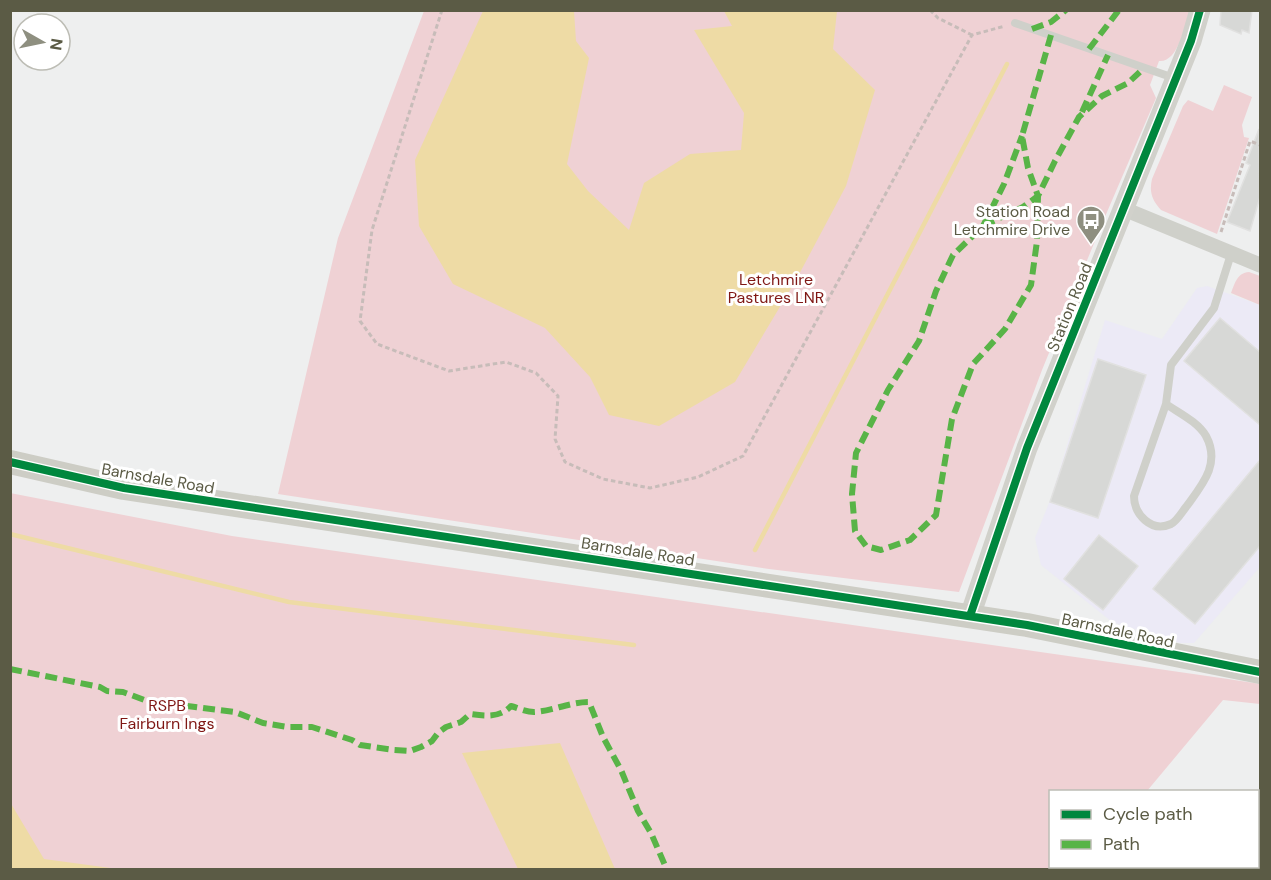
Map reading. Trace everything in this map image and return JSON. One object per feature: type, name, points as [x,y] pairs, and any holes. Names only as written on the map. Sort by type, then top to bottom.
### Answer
[{"type":"main road","name":"Barnsdale Road","points":[[10,462],[123,488],[1027,625],[1260,672]]},
{"type":"street","name":"Station Road","points":[[969,616],[1027,448],[1176,79],[1200,10]]},
{"type":"street","points":[[1124,209],[1260,266]]},
{"type":"lane","points":[[1015,23],[1176,79]]},
{"type":"lane","points":[[1166,404],[1199,426],[1210,446],[1212,457],[1207,478],[1173,523],[1160,526],[1148,523],[1138,514],[1134,496],[1166,404],[1171,365],[1214,308],[1231,254]]},
{"type":"path","points":[[442,10],[372,230],[360,321],[377,344],[449,371],[506,362],[536,373],[558,396],[555,439],[565,462],[603,479],[650,488],[698,477],[743,456],[972,35]]},
{"type":"path","points":[[930,10],[938,18],[972,35],[1015,23]]},
{"type":"path","points":[[1216,248],[1250,141],[1260,145]]},
{"type":"shaded area","points":[[483,11],[574,11],[576,41],[589,58],[567,164],[588,191],[629,230],[644,183],[690,154],[741,150],[744,113],[694,30],[732,26],[724,11],[837,11],[833,49],[875,90],[846,186],[796,280],[735,382],[659,426],[609,415],[590,377],[545,328],[453,284],[419,226],[415,160]]},
{"type":"shaded area","points":[[1207,286],[1260,305],[1260,567],[1194,643],[1180,643],[1112,622],[1041,565],[1035,538],[1051,498],[1105,320],[1162,339],[1197,288]]},
{"type":"shaded area","points":[[560,743],[615,869],[518,869],[462,753]]},
{"type":"shaded area","points":[[10,802],[44,859],[118,869],[11,869]]},
{"type":"green space","name":"Letchmire Pastures LNR","points":[[424,11],[1190,11],[1176,50],[1166,60],[1159,61],[1150,85],[1156,98],[1042,370],[959,592],[769,569],[278,494],[338,238]]},
{"type":"green space","points":[[1224,85],[1252,97],[1242,125],[1244,137],[1249,138],[1217,234],[1161,210],[1153,199],[1151,188],[1152,179],[1183,106],[1188,100],[1213,111]]},
{"type":"green space","points":[[1249,272],[1260,276],[1260,305],[1231,293],[1239,276]]},
{"type":"green space","name":"RSPB Fairburn Ings","points":[[10,493],[232,536],[1260,684],[1260,704],[1223,700],[1148,790],[1049,790],[1049,868],[1080,868],[1079,869],[11,869]]},
{"type":"building","points":[[1221,10],[1252,10],[1249,33],[1242,30],[1241,34],[1220,25]]},
{"type":"building","points":[[1259,129],[1260,197],[1250,231],[1227,222],[1250,165],[1246,163]]},
{"type":"building","points":[[1220,318],[1260,352],[1260,425],[1184,361]]},
{"type":"building","points":[[1098,359],[1146,375],[1098,518],[1050,502]]},
{"type":"building","points":[[1260,460],[1260,546],[1195,624],[1153,589]]},
{"type":"building","points":[[1099,535],[1138,566],[1103,610],[1064,579]]},
{"type":"waterway","points":[[755,550],[1007,64]]},
{"type":"waterway","points":[[10,534],[289,602],[634,645]]},
{"type":"marked path","points":[[1032,29],[1051,22],[1066,10]]},
{"type":"marked path","points":[[1089,49],[1119,10]]},
{"type":"marked path","points":[[1051,35],[1022,136],[1028,168],[1038,196],[1037,241],[1031,285],[1005,329],[973,364],[952,419],[936,515],[910,540],[881,550],[866,546],[855,531],[852,494],[856,453],[888,390],[919,341],[936,291],[953,255],[983,226],[1023,207],[1038,196],[1079,117],[1102,96],[1128,83],[1144,68]]},
{"type":"marked path","points":[[1082,112],[1108,55]]},
{"type":"marked path","points":[[983,226],[1004,184],[1022,136]]},
{"type":"marked path","points":[[10,669],[100,687],[107,691],[123,692],[147,701],[235,712],[263,723],[288,727],[312,727],[352,740],[360,745],[410,751],[432,741],[446,727],[461,722],[470,714],[487,716],[502,713],[511,706],[534,712],[589,702],[603,737],[621,770],[667,870]]},
{"type":"cycle path","points":[[970,616],[1027,448],[1191,41],[1200,10]]},
{"type":"cycle path","points":[[10,462],[124,488],[1027,625],[1260,672]]},
{"type":"place","name":"Station Road Letchmire Drive","points":[[1091,246]]}]
